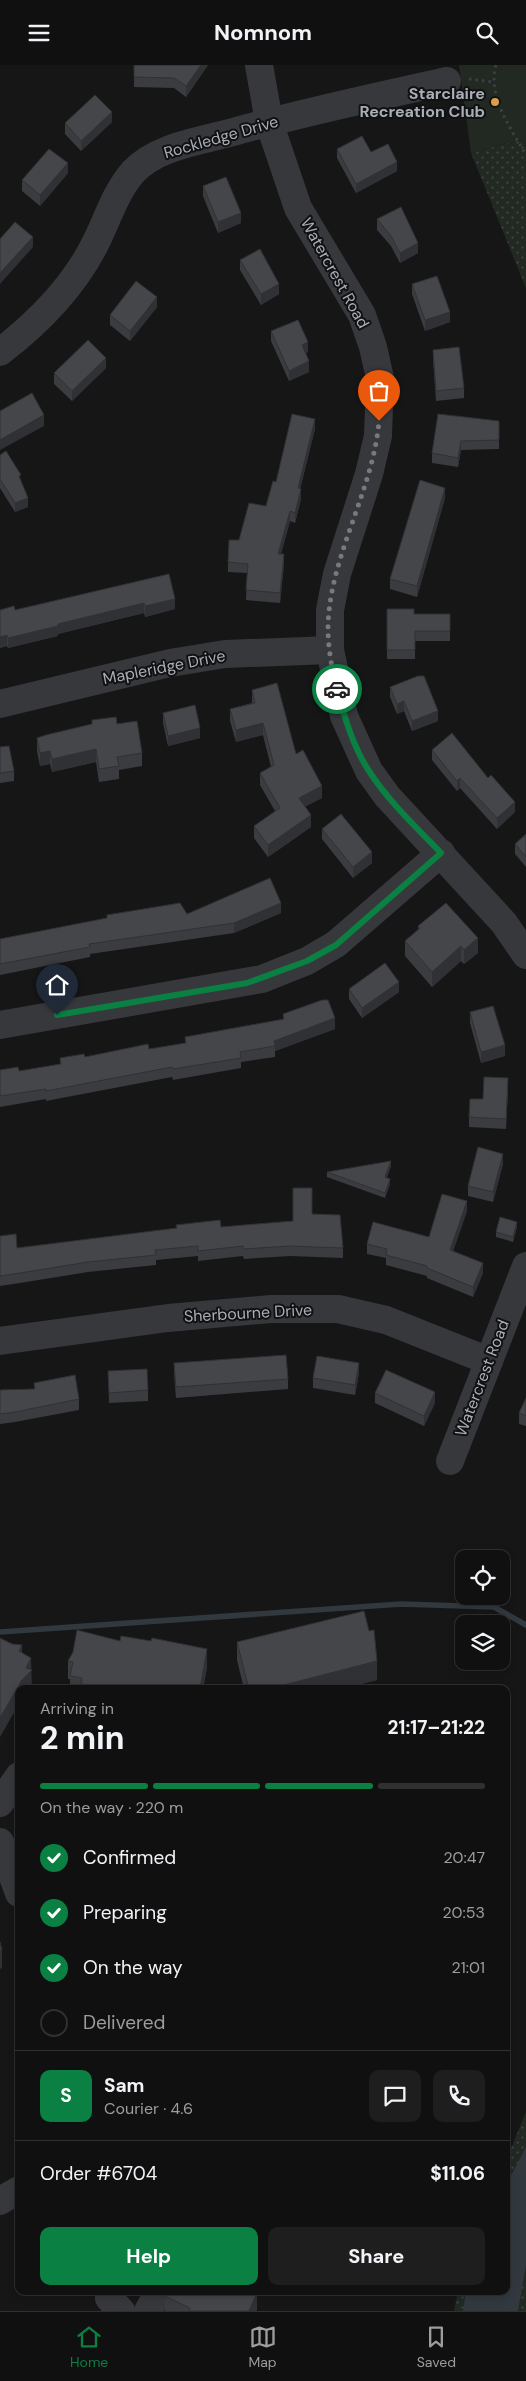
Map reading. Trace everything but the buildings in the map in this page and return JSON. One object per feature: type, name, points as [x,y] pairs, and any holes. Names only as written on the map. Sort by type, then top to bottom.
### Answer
[{"type":"street","name":"Watercrest Road","points":[[259,65],[269,122],[298,208],[362,315],[373,347],[380,378],[378,436],[369,474],[337,574],[330,610],[330,650],[344,716],[369,771],[387,796],[504,923],[526,955]]},
{"type":"street","name":"Rockledge Drive","points":[[0,353],[43,317],[69,287],[97,241],[120,189],[134,171],[148,159],[169,149],[269,122],[447,81]]},
{"type":"street","name":"Mapleridge Drive","points":[[0,704],[170,663],[225,654],[330,650]]},
{"type":"street","points":[[0,1025],[262,979],[307,961],[336,945],[441,853]]},
{"type":"street","name":"Watercrest Road","points":[[450,1461],[526,1266]]},
{"type":"street","name":"Sherbourne Drive","points":[[0,1341],[168,1318],[271,1309],[338,1309],[386,1320],[489,1361]]},
{"type":"street","points":[[0,1803],[15,1782]]},
{"type":"street","points":[[0,1842],[15,1882]]},
{"type":"street","points":[[109,2295],[109,2298],[121,2311]]},
{"type":"street","points":[[148,2311],[157,2295]]},
{"type":"path","points":[[496,65],[493,82],[495,94],[526,155]]},
{"type":"shaded area","name":"Starclaire Recreation Club","points":[[459,65],[526,65],[526,138],[471,153]]},
{"type":"shaded area","points":[[526,138],[526,288],[471,153]]},
{"type":"shaded area","points":[[526,2112],[526,2311],[454,2311],[457,2295],[510,2295],[510,2150]]},
{"type":"shaded area","points":[[526,2147],[526,2265],[518,2311],[463,2311],[465,2295],[510,2295],[510,2177]]},
{"type":"waterway","points":[[0,1632],[401,1604],[494,1607],[526,1625]]},
{"type":"way so far","points":[[337,689],[328,629],[330,610],[337,574],[369,474],[378,436],[379,421]]},
{"type":"place","name":"Starclaire Recreation Club","points":[[495,102]]},
{"type":"route","points":[[57,1015],[247,983],[307,961],[336,945],[441,853],[387,796],[369,771],[344,716],[337,689]]}]
